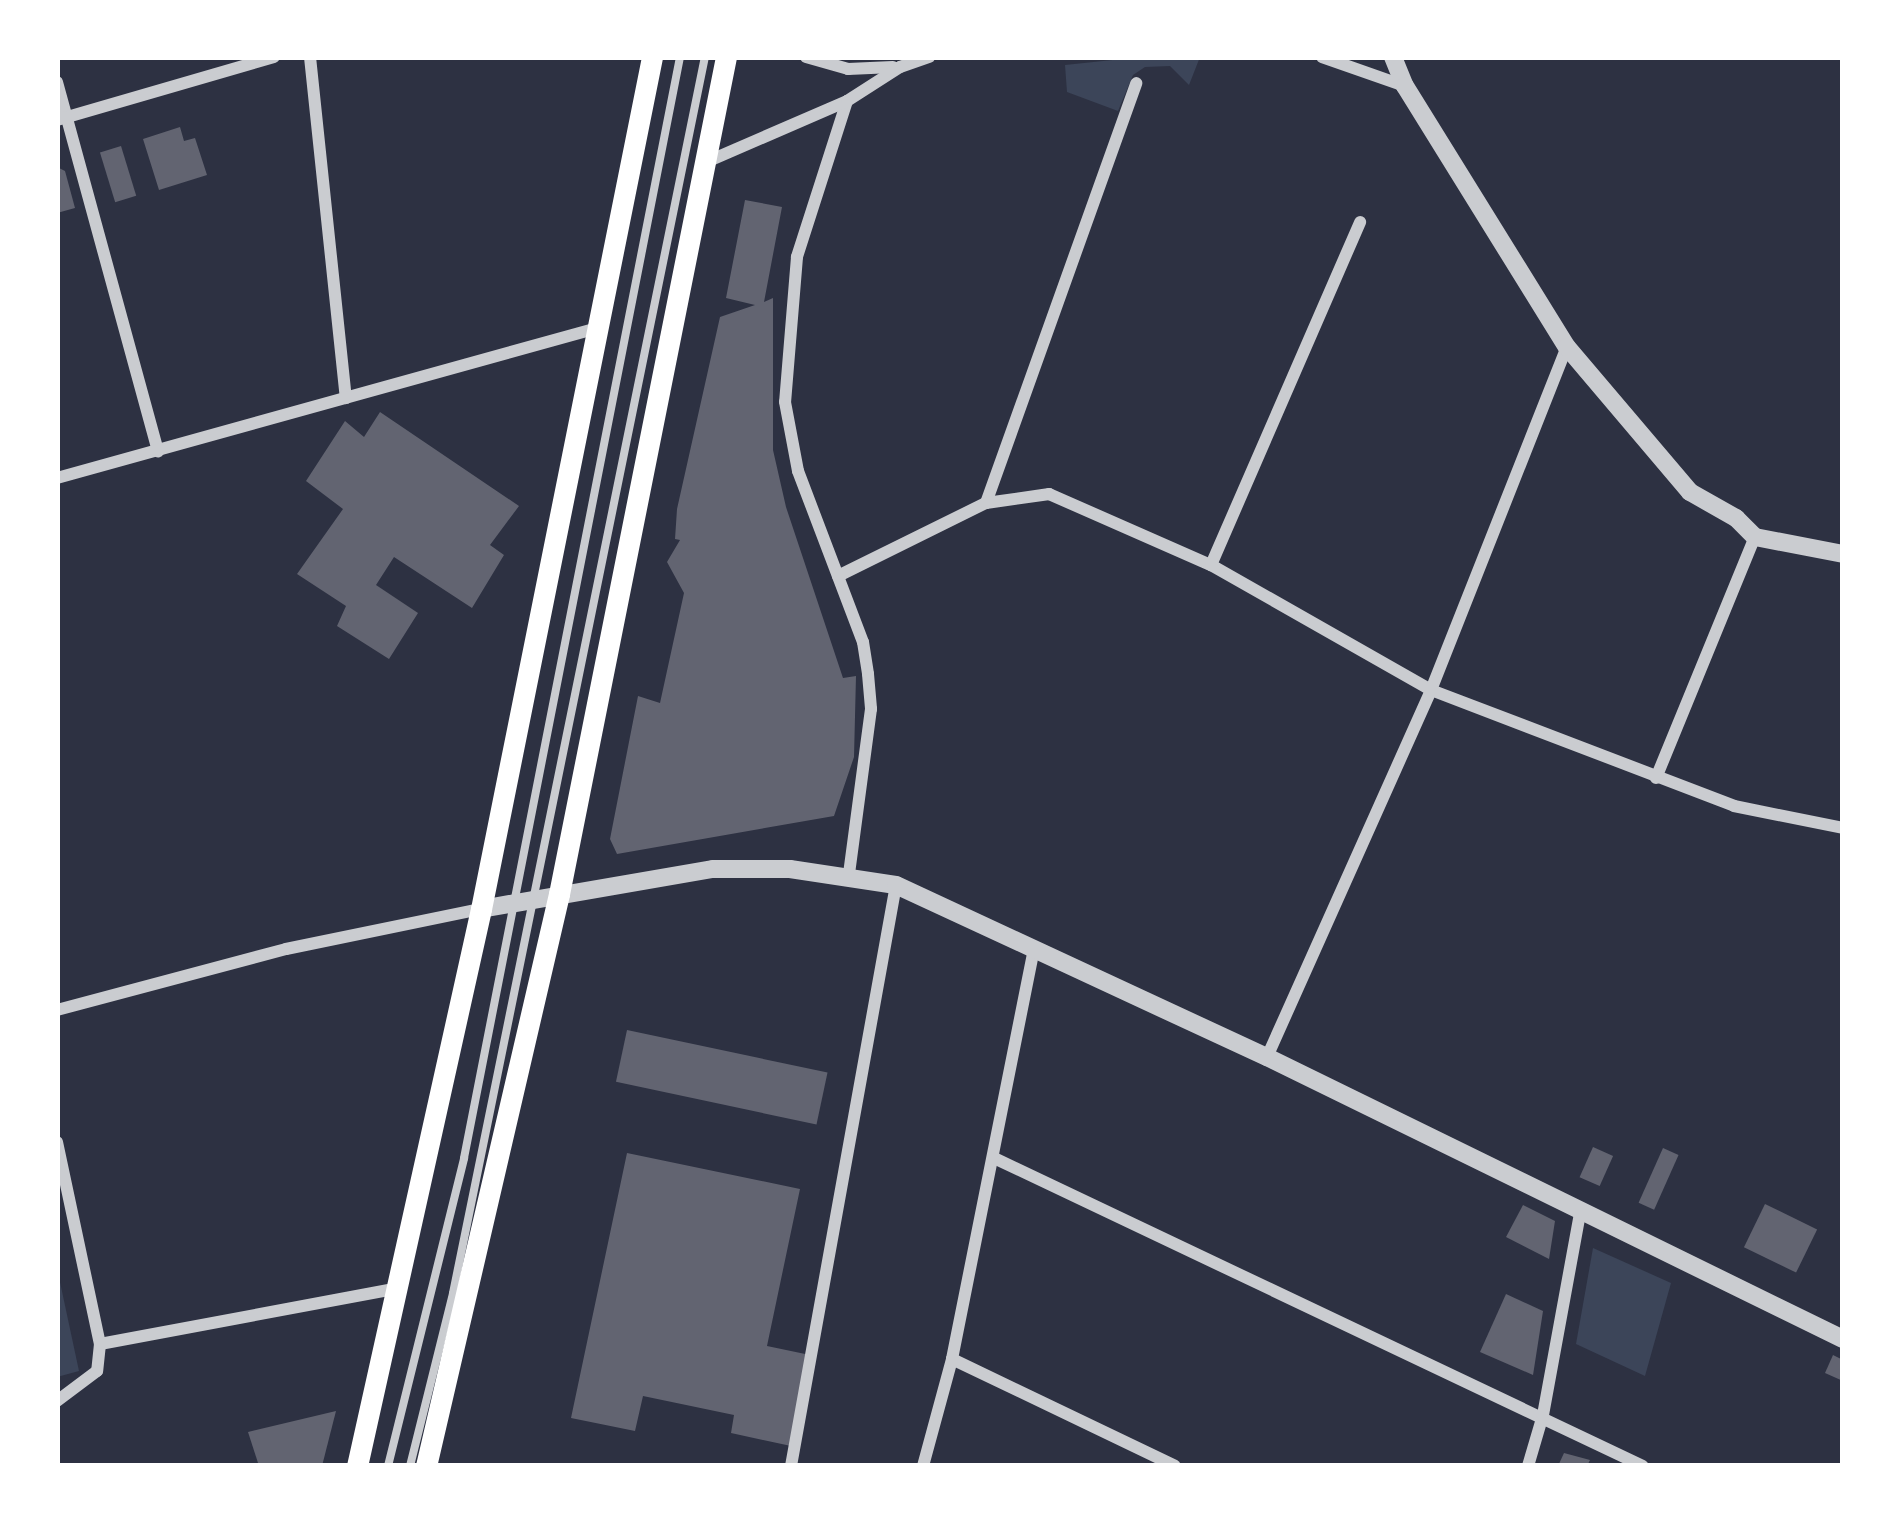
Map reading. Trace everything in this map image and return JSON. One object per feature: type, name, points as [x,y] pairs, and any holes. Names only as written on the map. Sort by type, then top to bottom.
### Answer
[{"type":"main road","points":[[357,1466],[481,909],[652,57]]},
{"type":"main road","points":[[426,1466],[559,894],[726,57]]},
{"type":"street","points":[[62,118],[274,57]]},
{"type":"street","points":[[310,57],[346,398]]},
{"type":"street","points":[[806,57],[848,69],[900,67]]},
{"type":"street","points":[[703,163],[847,100],[900,67],[929,57]]},
{"type":"street","points":[[1322,57],[1405,86]]},
{"type":"street","points":[[1393,57],[1405,86],[1567,347],[1690,492],[1736,518],[1755,537],[1843,554]]},
{"type":"street","points":[[57,82],[62,118],[158,451]]},
{"type":"street","points":[[986,502],[1136,83]]},
{"type":"street","points":[[847,100],[796,257],[785,402],[798,471],[863,642],[871,709],[849,874]]},
{"type":"street","points":[[1211,565],[1360,221]]},
{"type":"street","points":[[57,478],[597,328]]},
{"type":"street","points":[[1268,1057],[1431,689],[1567,347]]},
{"type":"street","points":[[838,576],[986,502],[1049,494],[1211,565],[1431,689],[1734,806],[1843,828]]},
{"type":"street","points":[[1656,778],[1755,537]]},
{"type":"street","points":[[57,1010],[286,949],[535,898],[713,869],[849,874],[896,885],[1268,1057],[1843,1339]]},
{"type":"street","points":[[791,1466],[896,885]]},
{"type":"street","points":[[923,1466],[952,1359],[1034,950]]},
{"type":"street","points":[[57,1142],[100,1344],[97,1371],[57,1401]]},
{"type":"street","points":[[994,1157],[1643,1466]]},
{"type":"street","points":[[1528,1466],[1543,1415],[1580,1213]]},
{"type":"street","points":[[100,1344],[398,1288]]},
{"type":"street","points":[[952,1359],[1175,1466]]},
{"type":"lane","points":[[388,1466],[464,1158],[680,57]]},
{"type":"lane","points":[[410,1466],[453,1293],[704,57]]},
{"type":"shaded area","points":[[1200,57],[1189,85],[1170,66],[1145,67],[1133,75],[1118,111],[1067,92],[1065,65]]},
{"type":"shaded area","points":[[1593,1248],[1671,1283],[1645,1376],[1576,1344]]},
{"type":"shaded area","points":[[57,1268],[79,1371],[57,1377]]},
{"type":"building","points":[[180,127],[184,141],[195,138],[207,175],[159,190],[143,139]]},
{"type":"building","points":[[121,146],[136,196],[115,202],[100,152]]},
{"type":"building","points":[[57,167],[65,171],[75,208],[57,213]]},
{"type":"building","points":[[745,200],[782,207],[764,302],[773,298],[773,450],[786,507],[843,678],[856,676],[854,757],[834,816],[617,854],[610,839],[638,696],[660,703],[684,593],[667,562],[680,540],[675,539],[677,509],[720,317],[755,305],[726,298]]},
{"type":"building","points":[[380,412],[519,506],[490,545],[504,555],[472,608],[394,557],[376,585],[418,613],[389,659],[337,626],[346,606],[297,574],[343,509],[306,481],[345,421],[364,437]]},
{"type":"building","points":[[627,1030],[828,1073],[817,1124],[616,1082]]},
{"type":"building","points":[[1593,1147],[1613,1156],[1600,1186],[1580,1177]]},
{"type":"building","points":[[1663,1148],[1679,1155],[1654,1210],[1639,1203]]},
{"type":"building","points":[[627,1153],[800,1189],[767,1346],[810,1355],[791,1446],[731,1433],[734,1415],[643,1396],[635,1431],[571,1418]]},
{"type":"building","points":[[1765,1204],[1817,1229],[1796,1273],[1744,1247]]},
{"type":"building","points":[[1523,1205],[1555,1221],[1549,1259],[1506,1237]]},
{"type":"building","points":[[1506,1294],[1543,1311],[1533,1375],[1480,1352]]},
{"type":"building","points":[[1833,1355],[1843,1360],[1843,1381],[1825,1373]]},
{"type":"building","points":[[336,1411],[322,1466],[259,1466],[248,1432]]},
{"type":"building","points":[[1564,1453],[1590,1460],[1587,1466],[1558,1466]]}]
